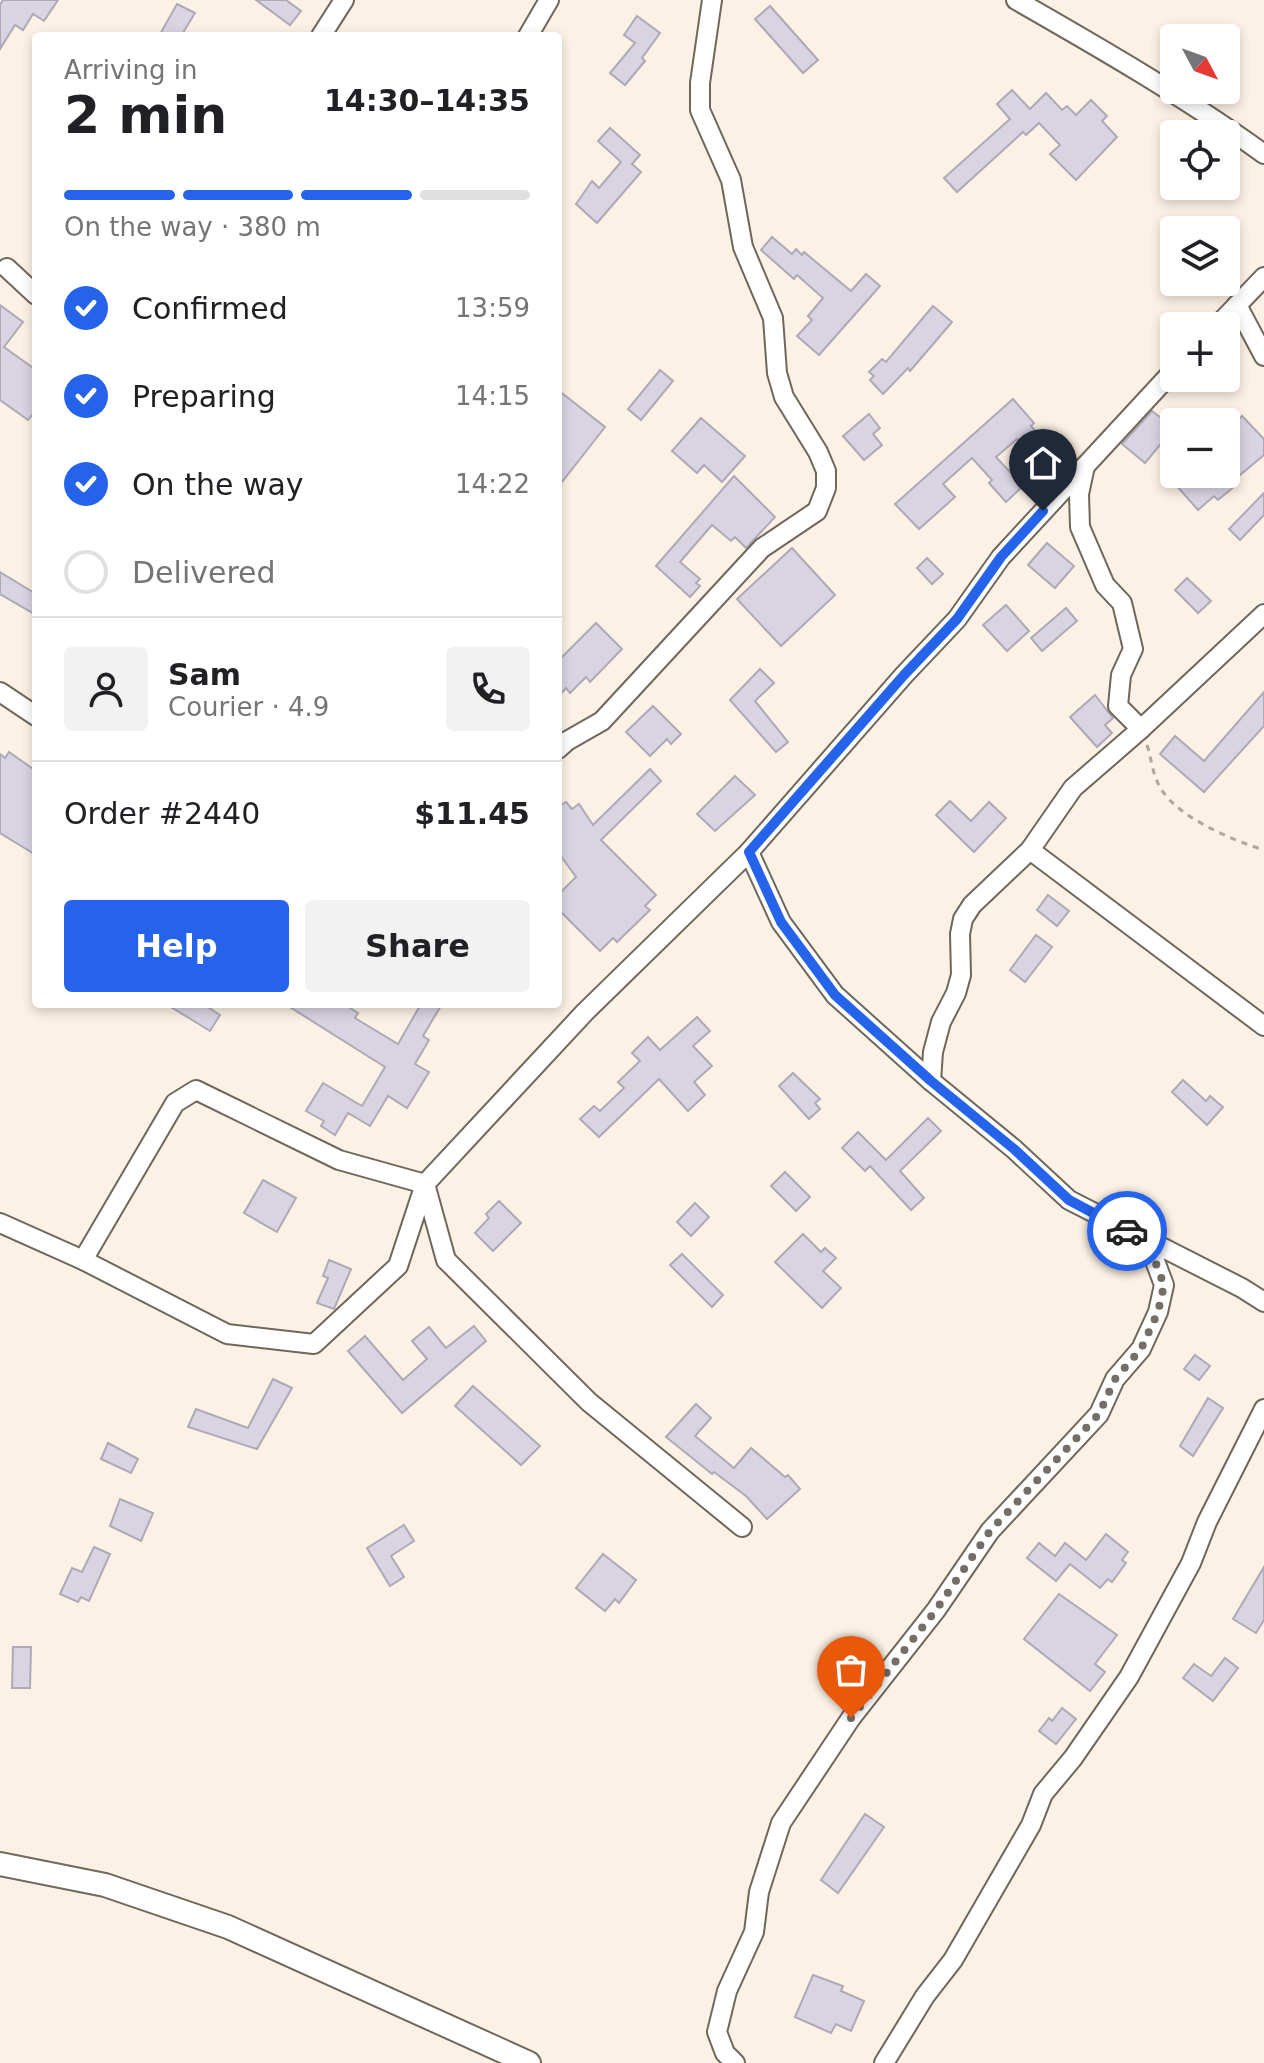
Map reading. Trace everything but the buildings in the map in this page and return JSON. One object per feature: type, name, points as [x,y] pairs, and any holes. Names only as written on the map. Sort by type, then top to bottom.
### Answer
[{"type":"street","points":[[324,32],[344,0]]},
{"type":"street","points":[[530,32],[549,0]]},
{"type":"street","points":[[562,745],[602,721],[762,548],[817,511],[826,488],[826,471],[818,452],[784,397],[777,373],[773,318],[743,247],[731,180],[700,110],[700,83],[712,0]]},
{"type":"street","points":[[1016,0],[1111,54],[1264,154]]},
{"type":"street","points":[[7,268],[32,291]]},
{"type":"street","points":[[1230,312],[1264,277]]},
{"type":"street","points":[[1237,305],[1264,356]]},
{"type":"street","points":[[0,1223],[83,1260],[227,1334],[314,1344],[398,1266],[425,1184],[585,1012],[749,852],[957,619],[1001,557],[1160,385]]},
{"type":"street","points":[[1085,464],[1079,494],[1080,527],[1105,585],[1122,603],[1133,649],[1121,675],[1118,706],[1141,729]]},
{"type":"street","points":[[931,1081],[933,1052],[941,1022],[961,975],[960,934],[963,919],[991,885],[1030,850],[1073,788],[1264,614]]},
{"type":"street","points":[[0,692],[32,713]]},
{"type":"street","points":[[1030,850],[1264,1026]]},
{"type":"street","points":[[749,852],[781,922],[835,995],[931,1081],[1014,1149],[1069,1200],[1264,1302]]},
{"type":"street","points":[[83,1260],[175,1103],[196,1090],[339,1160],[425,1184]]},
{"type":"street","points":[[425,1184],[446,1260],[589,1402],[742,1527]]},
{"type":"street","points":[[735,2063],[725,2053],[717,2032],[727,1991],[754,1932],[759,1892],[781,1823],[851,1718],[936,1610],[990,1531],[1099,1414],[1115,1379],[1141,1349],[1158,1312],[1164,1285],[1143,1239]]},
{"type":"street","points":[[884,2063],[925,1996],[953,1960],[1031,1825],[1043,1794],[1073,1758],[1129,1677],[1191,1563],[1207,1522],[1264,1409]]},
{"type":"street","points":[[0,1864],[105,1885],[228,1927],[529,2063]]},
{"type":"path","points":[[1141,729],[1157,783],[1170,800],[1197,820],[1233,840],[1264,850]]},
{"type":"way so far","points":[[851,1718],[936,1610],[990,1531],[1099,1414],[1115,1379],[1141,1349],[1158,1312],[1164,1285],[1143,1239],[1127,1231]]},
{"type":"route","points":[[1043,511],[1001,557],[957,619],[749,852],[781,922],[835,995],[1069,1200],[1127,1231]]}]
